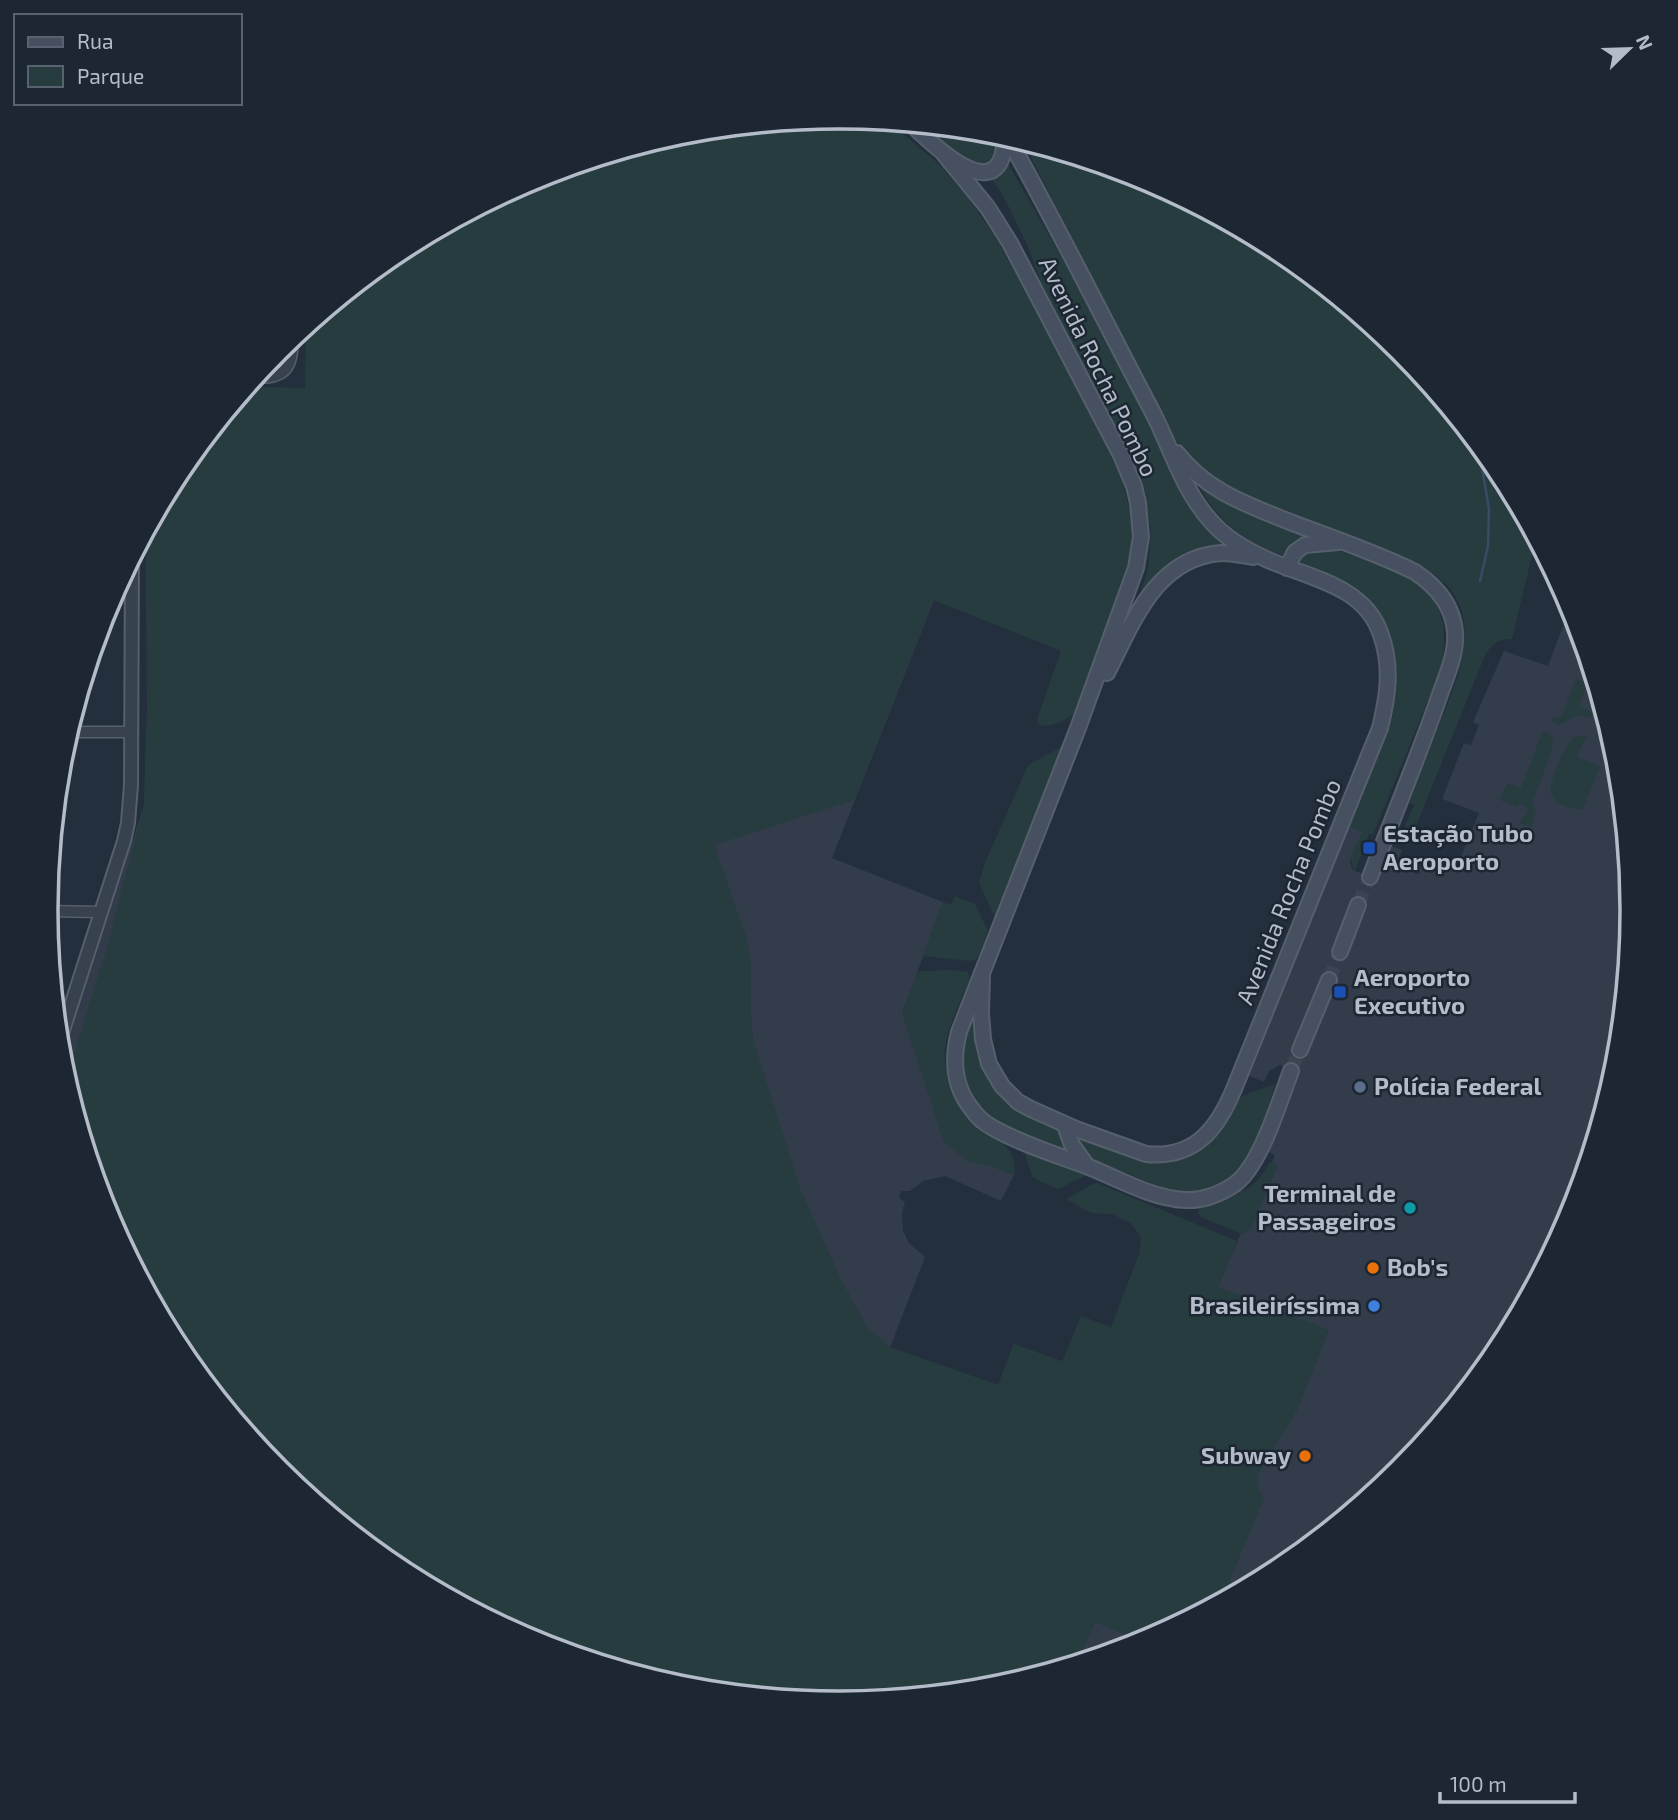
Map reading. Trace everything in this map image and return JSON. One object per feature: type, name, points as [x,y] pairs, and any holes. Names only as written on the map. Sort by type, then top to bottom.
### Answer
[{"type":"main road","points":[[920,133],[960,165],[983,172],[999,163],[1004,147]]},
{"type":"main road","name":"Avenida Rocha Pombo","points":[[982,974],[981,1013],[985,1052],[995,1077],[1018,1102],[1065,1125],[1134,1150],[1158,1156],[1191,1147],[1212,1130],[1227,1106],[1375,741],[1388,686],[1385,645],[1379,629],[1372,615],[1352,595],[1238,545],[1210,521],[1188,488],[1159,426],[1013,149]]},
{"type":"main road","name":"Avenida Rocha Pombo","points":[[944,154],[988,208],[1010,243],[1121,454],[1134,486],[1141,537],[1136,568],[1078,728],[959,1032],[954,1064],[961,1094],[982,1120],[1010,1137],[1150,1192],[1174,1199],[1194,1200],[1220,1193],[1246,1174],[1257,1158],[1291,1070]]},
{"type":"main road","name":"Avenida Rocha Pombo","points":[[1159,426],[1192,471],[1222,492],[1247,505],[1401,565],[1426,579],[1437,589],[1452,616],[1455,633],[1451,662],[1370,877]]},
{"type":"main road","points":[[1287,568],[1295,552],[1305,545],[1343,542]]},
{"type":"main road","points":[[1078,728],[1141,608],[1157,584],[1180,566],[1208,555],[1233,554],[1265,559]]},
{"type":"main road","points":[[1340,952],[1358,905]]},
{"type":"main road","points":[[1300,1050],[1329,980]]},
{"type":"main road","points":[[1065,1125],[1072,1145],[1088,1167]]},
{"type":"street","points":[[269,377],[285,371],[292,353]]},
{"type":"street","points":[[66,1022],[120,856],[128,823],[132,732],[132,577]]},
{"type":"street","points":[[79,732],[132,732]]},
{"type":"street","points":[[58,911],[102,912]]},
{"type":"shaded area","points":[[691,143],[934,600],[832,858],[943,902],[902,1014],[997,1168],[1014,1175],[1001,1201],[945,1176],[923,1181],[910,1191],[901,1191],[899,1198],[905,1202],[902,1213],[903,1231],[909,1243],[925,1257],[890,1348],[998,1385],[1014,1344],[1097,1374],[1218,1286],[1275,1155],[1266,1151],[1291,1071],[1280,1065],[1269,1071],[1264,1082],[1242,1073],[1341,823],[1363,832],[1350,862],[1355,871],[1374,878],[1388,845],[1402,850],[1396,866],[1419,874],[1417,871],[1423,858],[1455,871],[1479,813],[1442,799],[1464,743],[1471,745],[1479,725],[1473,722],[1504,651],[1548,666],[1565,621],[1594,708],[1614,808],[1619,859],[1619,961],[1605,1062],[1579,1161],[1540,1256],[1516,1301],[1459,1386],[1391,1462],[1315,1530],[1273,1560],[1185,1611],[1138,1632],[1041,1665],[991,1676],[941,1685],[839,1691],[737,1685],[687,1676],[637,1665],[540,1632],[448,1587],[405,1560],[363,1530],[287,1462],[219,1386],[162,1301],[138,1256],[99,1161],[84,1112],[69,1039],[144,805],[147,711],[146,549],[189,476],[219,434],[259,387],[306,388],[306,340],[363,290],[405,260],[493,209],[540,188],[637,155]]},
{"type":"green space","points":[[788,130],[900,131],[941,166],[968,198],[994,235],[1028,295],[1118,468],[1128,505],[1132,543],[1126,579],[1075,713],[1047,726],[1038,724],[1037,719],[1061,651],[933,600],[854,800],[714,845],[747,940],[751,964],[753,1040],[801,1191],[840,1278],[867,1327],[890,1347],[998,1385],[1014,1344],[1062,1362],[1081,1316],[1111,1327],[1139,1254],[1141,1238],[1131,1223],[1112,1214],[1091,1213],[1066,1199],[1097,1183],[1237,1241],[1218,1287],[1329,1330],[1297,1410],[1258,1474],[1258,1487],[1264,1498],[1226,1589],[1185,1611],[1127,1636],[1095,1622],[1082,1653],[1041,1665],[941,1685],[890,1690],[788,1690],[687,1676],[588,1650],[493,1611],[448,1587],[363,1530],[324,1497],[252,1425],[219,1386],[162,1301],[138,1256],[99,1161],[84,1112],[72,1059],[108,945],[144,805],[147,711],[146,549],[189,476],[219,434],[259,387],[305,388],[306,340],[363,290],[405,260],[493,209],[588,170],[637,155],[737,135]]},
{"type":"green space","points":[[935,134],[999,146],[990,165],[972,163],[955,153]]},
{"type":"green space","points":[[1028,152],[1090,170],[1185,209],[1230,233],[1315,290],[1391,358],[1426,395],[1459,434],[1516,519],[1533,551],[1512,639],[1497,642],[1486,653],[1408,846],[1398,842],[1414,805],[1409,803],[1461,665],[1464,620],[1457,599],[1442,580],[1411,561],[1215,483],[1170,433]]},
{"type":"green space","points":[[1006,160],[1089,306],[1202,520],[1215,536],[1230,547],[1204,553],[1138,601],[1148,568],[1151,532],[1145,492],[1121,436],[1042,285],[1010,209],[988,174]]},
{"type":"green space","points":[[1198,484],[1230,504],[1316,538],[1287,556],[1259,546],[1246,539],[1224,520]]},
{"type":"green space","points":[[1320,547],[1350,554],[1408,577],[1429,594],[1444,628],[1441,668],[1373,835],[1369,834],[1355,871],[1352,857],[1363,832],[1348,826],[1392,700],[1395,665],[1386,624],[1371,601],[1347,582],[1302,564],[1300,557],[1306,550]]},
{"type":"green space","points":[[1576,679],[1586,683],[1579,706],[1593,713],[1590,718],[1577,715],[1559,725],[1550,721],[1552,717],[1561,718]]},
{"type":"green space","points":[[1543,731],[1551,735],[1553,745],[1532,803],[1536,813],[1531,828],[1520,823],[1529,808],[1520,804],[1517,807],[1500,800],[1507,783],[1521,788]]},
{"type":"green space","points":[[1587,735],[1577,756],[1600,766],[1583,809],[1573,808],[1559,803],[1550,791],[1567,746],[1575,737]]},
{"type":"green space","points":[[1061,748],[995,918],[979,883],[984,865],[1028,765]]},
{"type":"green space","points":[[955,896],[975,904],[988,931],[978,957],[969,961],[923,956],[943,902],[951,905]]},
{"type":"green space","points":[[952,970],[968,972],[970,979],[946,1041],[948,1080],[956,1099],[968,1116],[1009,1150],[1015,1165],[1014,1175],[968,1161],[944,1142],[902,1014],[917,973]]},
{"type":"green space","points":[[967,1024],[977,1025],[1006,1099],[1159,1160],[1178,1159],[1198,1152],[1219,1134],[1242,1096],[1275,1084],[1262,1127],[1253,1146],[1230,1177],[1214,1187],[1193,1191],[1168,1190],[1003,1125],[978,1107],[965,1080],[960,1055]]},
{"type":"green space","points":[[1022,1146],[1089,1174],[1058,1189],[1033,1178]]},
{"type":"green space","points":[[1270,1162],[1278,1165],[1247,1233],[1241,1234],[1201,1217],[1198,1213],[1199,1207],[1234,1191],[1246,1190],[1259,1179]]},
{"type":"waterway","points":[[1480,581],[1488,546],[1489,509],[1482,466]]},
{"type":"tunnel","points":[[1358,905],[1370,877]]},
{"type":"tunnel","points":[[1329,980],[1340,952]]},
{"type":"tunnel","points":[[1291,1071],[1300,1050]]},
{"type":"place","name":"Estação Tubo Aeroporto","points":[[1369,848]]},
{"type":"place","name":"Aeroporto Executivo","points":[[1340,992]]},
{"type":"place","name":"Polícia Federal","points":[[1360,1087]]},
{"type":"place","name":"Terminal de Passageiros","points":[[1410,1208]]},
{"type":"place","name":"Bob's","points":[[1373,1268]]},
{"type":"place","name":"Brasileiríssima","points":[[1374,1306]]},
{"type":"place","name":"Subway","points":[[1305,1456]]}]
